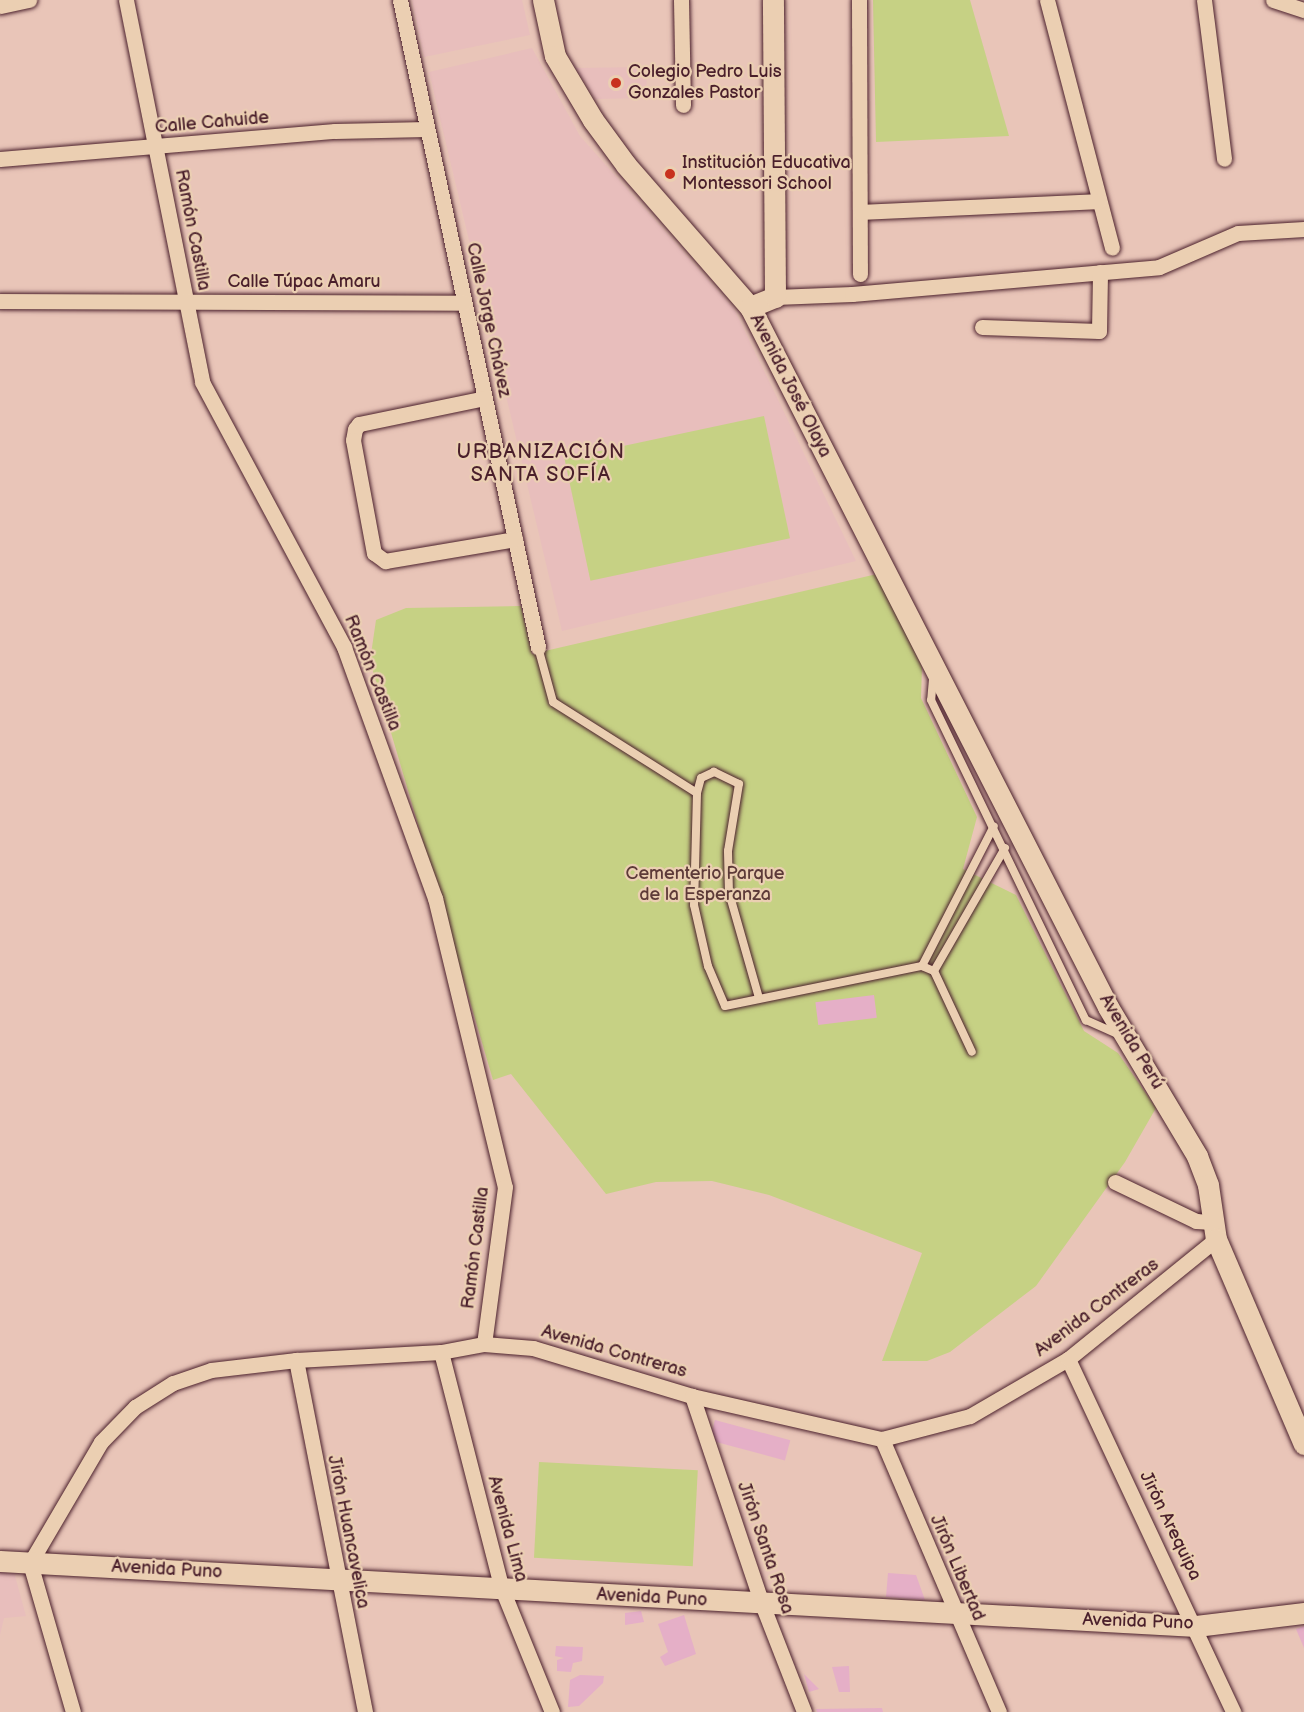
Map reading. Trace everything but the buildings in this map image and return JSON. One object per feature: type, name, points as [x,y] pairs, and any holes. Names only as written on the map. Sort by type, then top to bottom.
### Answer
[{"type":"street","points":[[0,6],[29,0]]},
{"type":"street","name":"Ramón Castilla","points":[[126,0],[202,382],[344,647],[435,898],[505,1187],[484,1344]]},
{"type":"street","name":"Calle Jorge Chávez","points":[[400,0],[538,647]]},
{"type":"street","name":"Avenida José Olaya","points":[[543,0],[555,56],[593,120],[626,165],[750,307],[934,672]]},
{"type":"street","points":[[681,0],[683,105]]},
{"type":"street","points":[[773,0],[775,297]]},
{"type":"street","points":[[858,0],[860,274]]},
{"type":"street","points":[[1047,0],[1112,248]]},
{"type":"street","points":[[1204,0],[1224,159]]},
{"type":"street","points":[[1273,0],[1304,10]]},
{"type":"street","name":"Calle Cahuide","points":[[0,159],[335,131],[427,129]]},
{"type":"street","points":[[861,212],[1099,201]]},
{"type":"street","points":[[750,307],[775,297],[1159,267],[1238,233],[1304,229]]},
{"type":"street","points":[[982,327],[1099,331],[1100,272]]},
{"type":"street","name":"Calle Túpac Amaru","points":[[0,301],[465,303]]},
{"type":"street","points":[[485,398],[359,424],[354,429],[353,440],[374,553],[385,561],[515,538]]},
{"type":"street","name":"Avenida Perú","points":[[934,672],[1128,1039],[1197,1156],[1208,1185],[1214,1230],[1301,1431]]},
{"type":"street","points":[[1115,1182],[1214,1230]]},
{"type":"street","name":"Avenida Contreras","points":[[30,1563],[101,1442],[135,1407],[172,1383],[211,1370],[296,1360],[441,1352],[484,1344],[533,1348],[692,1396],[882,1439],[970,1416],[1068,1359],[1214,1230]]},
{"type":"street","name":"Avenida Lima","points":[[441,1352],[502,1589],[552,1712]]},
{"type":"street","name":"Jirón Arequipa","points":[[1068,1359],[1196,1626],[1233,1712]]},
{"type":"street","name":"Jirón Huancavelica","points":[[296,1360],[364,1712]]},
{"type":"street","name":"Jirón Santa Rosa","points":[[692,1396],[762,1604],[804,1712]]},
{"type":"street","name":"Jirón Libertad","points":[[882,1439],[955,1615],[999,1712]]},
{"type":"street","name":"Avenida Puno","points":[[0,1561],[955,1615],[1196,1626],[1304,1613]]},
{"type":"street","points":[[30,1563],[73,1712]]},
{"type":"lane","points":[[538,647],[553,702],[697,794]]},
{"type":"lane","points":[[934,672],[931,700],[1005,848],[1086,1020],[1128,1039]]},
{"type":"lane","points":[[759,998],[729,893],[728,851],[740,784],[714,772],[701,778],[697,794],[694,905],[708,966],[725,1006],[922,966],[934,972],[972,1052]]},
{"type":"lane","points":[[922,966],[994,826]]},
{"type":"lane","points":[[934,972],[1005,848]]},
{"type":"shaded area","points":[[412,0],[522,0],[530,35],[424,57]]},
{"type":"shaded area","points":[[532,48],[580,136],[734,309],[856,561],[562,631],[429,72]]},
{"type":"shaded area","name":"Colegio Pedro Luis Gonzales Pastor","points":[[646,67],[647,98],[595,99],[576,68]]},
{"type":"shaded area","points":[[0,1571],[14,1572],[26,1616],[4,1618],[0,1635]]},
{"type":"green space","points":[[873,0],[970,0],[1009,136],[876,142]]},
{"type":"green space","points":[[764,416],[790,538],[590,581],[564,458]]},
{"type":"green space","name":"Cementerio Parque de la Esperanza","points":[[877,574],[922,667],[921,698],[977,817],[963,869],[1016,895],[1084,1031],[1118,1053],[1156,1108],[1125,1162],[1036,1286],[950,1352],[927,1361],[882,1361],[922,1253],[769,1195],[712,1181],[656,1182],[606,1194],[511,1074],[493,1080],[370,661],[376,620],[406,608],[521,606],[532,654]]},
{"type":"green space","points":[[539,1462],[698,1470],[693,1566],[534,1558]]},
{"type":"place","name":"Colegio Pedro Luis Gonzales Pastor","points":[[616,83]]},
{"type":"place","name":"Institución Educativa Montessori School","points":[[670,174]]},
{"type":"district","name":"URBANIZACIÓN SANTA SOFÍA","points":[[541,464]]}]
